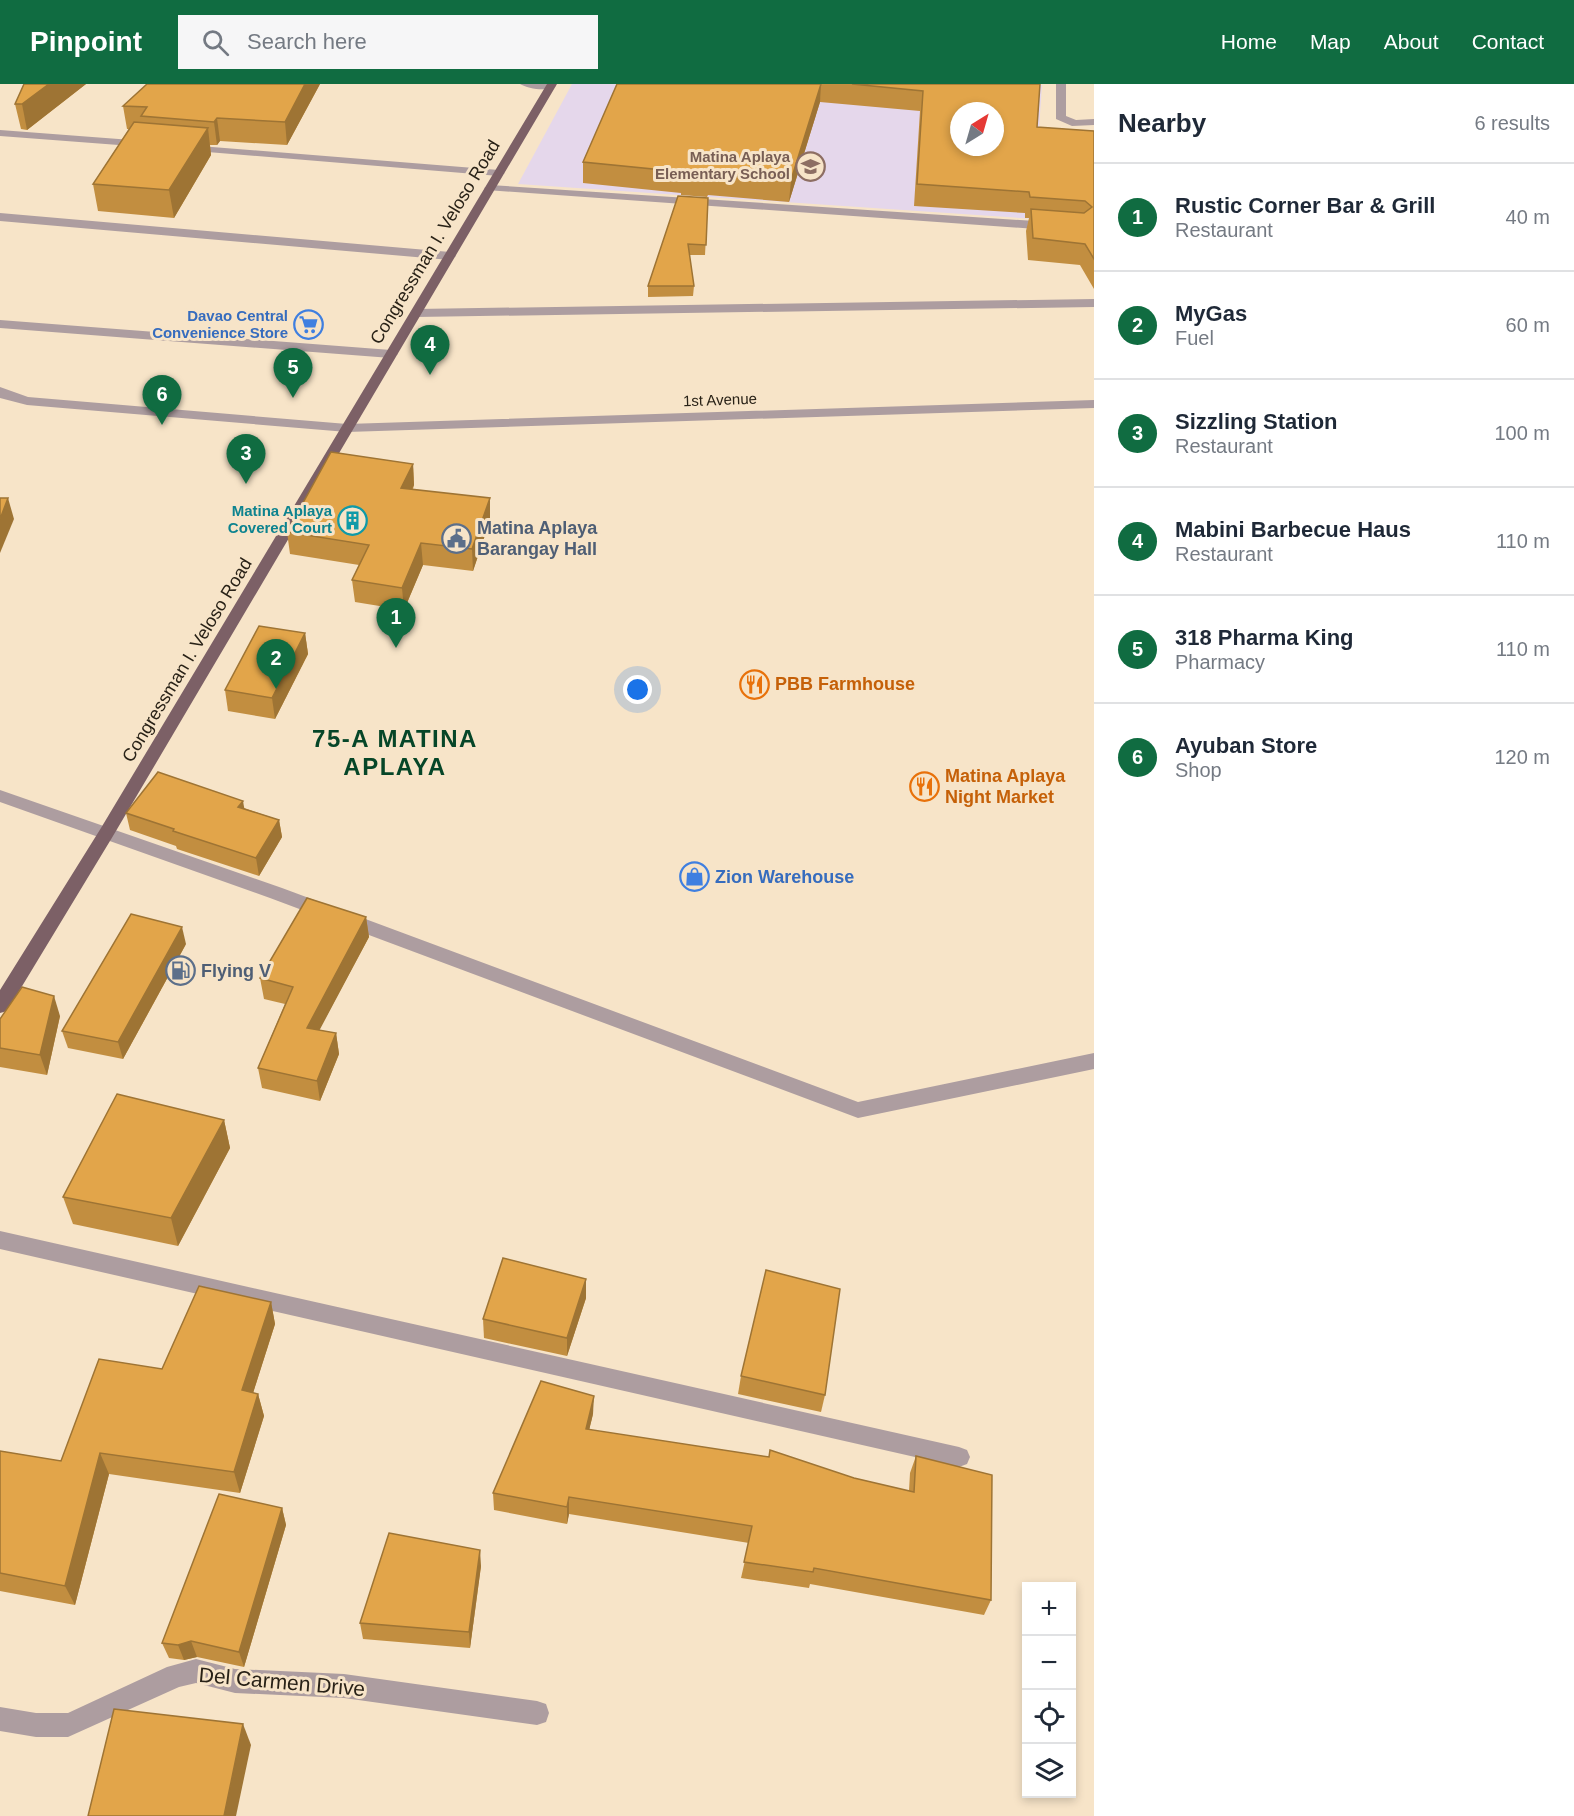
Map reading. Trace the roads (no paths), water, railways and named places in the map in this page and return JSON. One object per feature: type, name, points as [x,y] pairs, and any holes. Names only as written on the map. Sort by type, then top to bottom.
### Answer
[{"type":"main road","name":"Congressman I. Veloso Road","points":[[0,1006],[107,832],[551,85]]},
{"type":"street","points":[[525,84],[551,85]]},
{"type":"street","points":[[1061,84],[1060,117],[1068,123],[1094,122]]},
{"type":"street","points":[[0,133],[154,145]]},
{"type":"street","points":[[178,147],[499,173]]},
{"type":"street","points":[[490,188],[1067,227]]},
{"type":"street","points":[[0,217],[450,256]]},
{"type":"street","points":[[416,313],[1094,303]]},
{"type":"street","points":[[0,324],[391,354]]},
{"type":"street","name":"1st Avenue","points":[[0,391],[5,395],[27,400],[347,428],[1094,404]]},
{"type":"street","points":[[0,796],[107,832],[858,1110],[1094,1060]]},
{"type":"street","points":[[0,1240],[959,1457]]},
{"type":"street","name":"Del Carmen Drive","points":[[0,1719],[36,1725],[68,1725],[176,1676],[196,1671],[235,1681],[344,1686],[537,1713]]},
{"type":"place","name":"Matina Aplaya Elementary School","points":[[811,166]]},
{"type":"place","name":"Davao Central Convenience Store","points":[[309,325]]},
{"type":"place","name":"Mabini Barbecue Haus","points":[[430,375]]},
{"type":"place","name":"318 Pharma King","points":[[293,398]]},
{"type":"place","name":"Ayuban Store","points":[[162,425]]},
{"type":"place","name":"Sizzling Station","points":[[246,484]]},
{"type":"place","name":"Matina Aplaya Covered Court","points":[[353,520]]},
{"type":"place","name":"Matina Aplaya Barangay Hall","points":[[456,538]]},
{"type":"place","name":"Rustic Corner Bar & Grill","points":[[396,648]]},
{"type":"place","name":"PBB Farmhouse","points":[[754,684]]},
{"type":"place","name":"MyGas","points":[[276,689]]},
{"type":"place","name":"Matina Aplaya Night Market","points":[[924,786]]},
{"type":"place","name":"Zion Warehouse","points":[[694,877]]},
{"type":"place","name":"Flying V","points":[[180,971]]},
{"type":"district","name":"75-A MATINA APLAYA","points":[[395,753]]}]
